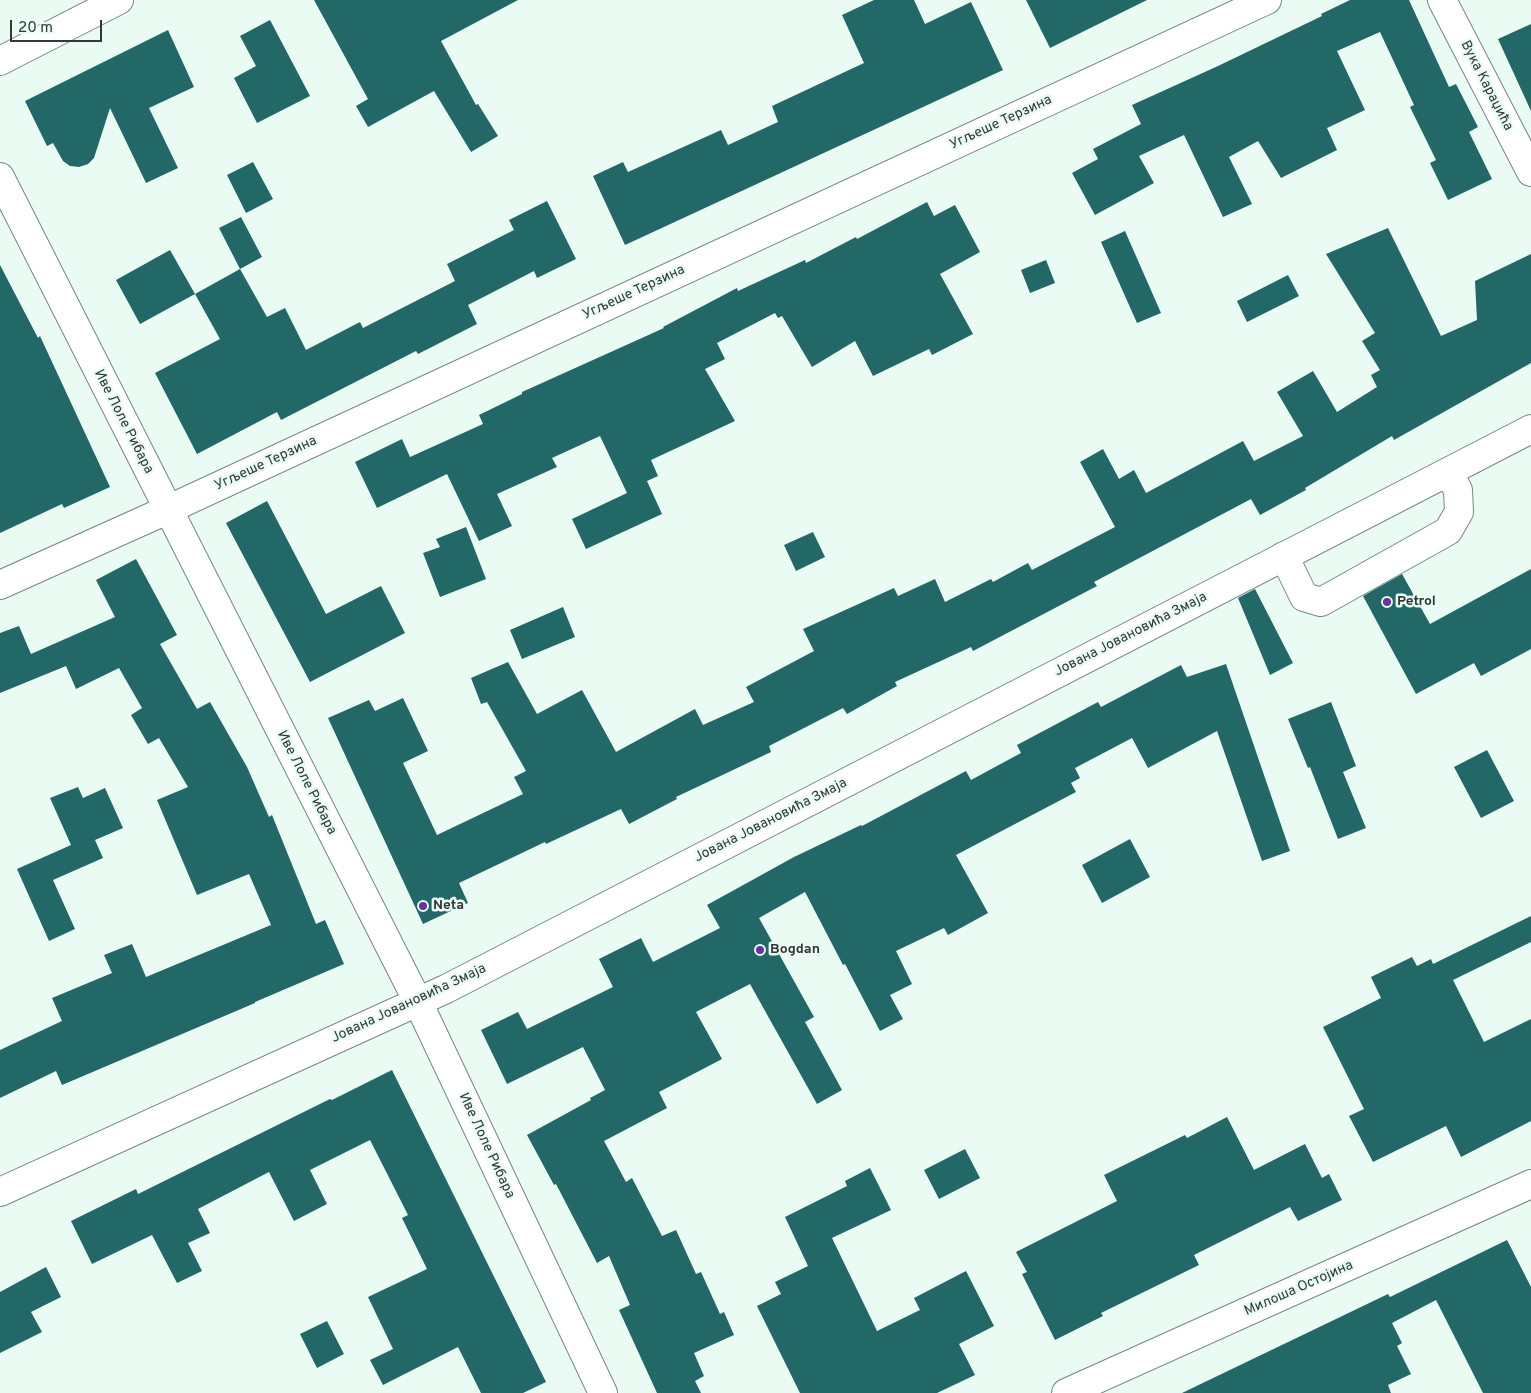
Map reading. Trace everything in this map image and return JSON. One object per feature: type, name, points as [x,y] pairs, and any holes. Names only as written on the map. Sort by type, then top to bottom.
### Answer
[{"type":"street","points":[[0,61],[119,0]]},
{"type":"street","name":"Угљеше Терзина","points":[[0,585],[167,510],[1267,0]]},
{"type":"street","name":"Вука Караџића","points":[[1442,0],[1531,172]]},
{"type":"street","name":"Иве Лоле Рибара","points":[[0,177],[167,510],[418,1002],[603,1393]]},
{"type":"street","name":"Јована Јовановића Змаја","points":[[0,1192],[418,1002],[1531,429]]},
{"type":"street","points":[[1284,556],[1304,597],[1321,602],[1448,532],[1460,512],[1458,490],[1448,472]]},
{"type":"street","name":"Милоша Остојина","points":[[1066,1393],[1531,1184]]},
{"type":"building","points":[[314,0],[518,0],[441,41],[476,105],[478,104],[498,136],[471,152],[434,91],[368,127],[356,106],[368,99]]},
{"type":"building","points":[[874,0],[914,0],[925,24],[971,2],[1003,70],[625,245],[593,176],[623,162],[628,172],[721,130],[728,145],[778,122],[772,106],[864,63],[842,15]]},
{"type":"building","points":[[1026,0],[1147,0],[1050,48]]},
{"type":"building","points":[[1350,0],[1409,0],[1449,87],[1456,84],[1478,127],[1469,132],[1492,179],[1448,200],[1430,163],[1436,160],[1410,107],[1414,105],[1380,32],[1337,51],[1365,110],[1327,128],[1337,150],[1281,178],[1258,141],[1229,157],[1252,204],[1223,217],[1184,135],[1139,156],[1154,183],[1095,215],[1072,173],[1098,159],[1093,149],[1141,124],[1132,105],[1322,16],[1321,14]]},
{"type":"building","points":[[270,20],[310,96],[257,123],[234,78],[256,66],[240,36]]},
{"type":"building","points":[[1531,24],[1531,111],[1498,39]]},
{"type":"building","points":[[168,30],[194,87],[149,108],[178,168],[146,183],[110,108],[94,158],[88,164],[79,167],[70,166],[63,161],[53,143],[47,146],[25,101]]},
{"type":"building","points":[[253,162],[273,199],[246,213],[227,175]]},
{"type":"building","points":[[547,201],[576,259],[537,278],[534,271],[468,305],[477,324],[418,354],[416,351],[281,420],[277,412],[197,454],[155,373],[220,339],[195,294],[240,269],[267,317],[285,308],[306,350],[360,322],[363,328],[455,281],[447,264],[514,230],[509,220]]},
{"type":"building","points":[[927,202],[934,216],[955,205],[980,252],[940,274],[973,334],[932,355],[929,349],[873,376],[855,341],[812,367],[782,316],[778,318],[775,313],[717,343],[725,359],[705,369],[735,421],[651,460],[658,476],[647,481],[662,514],[586,549],[572,519],[627,493],[600,436],[552,458],[557,467],[497,494],[512,526],[479,541],[447,474],[377,508],[355,462],[402,439],[410,457],[483,424],[479,415],[522,394],[522,392],[664,328],[737,288],[738,291],[805,260],[806,263],[856,237],[857,239]]},
{"type":"building","points":[[241,217],[262,257],[240,269],[219,228]]},
{"type":"building","points":[[1388,228],[1441,336],[1477,320],[1475,281],[1531,254],[1531,363],[1394,440],[1392,436],[1305,488],[1306,490],[1260,515],[1251,499],[1094,582],[1097,586],[973,651],[971,647],[895,682],[897,686],[847,714],[843,708],[769,746],[771,752],[676,797],[677,799],[629,824],[621,809],[546,844],[545,842],[459,883],[468,903],[423,924],[328,718],[369,700],[375,711],[403,698],[428,751],[403,763],[437,835],[523,794],[514,777],[526,771],[487,702],[481,704],[471,678],[508,662],[537,714],[582,690],[616,752],[695,709],[703,725],[754,702],[746,687],[814,651],[803,629],[894,588],[898,596],[935,579],[945,602],[991,579],[993,582],[1028,563],[1032,570],[1115,527],[1080,462],[1103,449],[1119,479],[1134,470],[1146,493],[1243,441],[1254,461],[1303,436],[1277,392],[1313,371],[1337,412],[1377,387],[1371,375],[1380,370],[1362,341],[1375,333],[1326,254]]},
{"type":"building","points":[[1125,231],[1161,313],[1137,323],[1101,242]]},
{"type":"building","points":[[170,250],[195,294],[140,324],[116,280]]},
{"type":"building","points":[[1046,260],[1055,283],[1030,293],[1021,270]]},
{"type":"building","points":[[0,265],[38,338],[40,336],[110,487],[64,508],[62,504],[0,533]]},
{"type":"building","points":[[1288,275],[1299,296],[1247,322],[1237,301]]},
{"type":"building","points":[[267,501],[326,614],[381,586],[405,633],[310,682],[226,523]]},
{"type":"building","points":[[466,527],[486,579],[440,597],[423,553],[440,547],[436,539]]},
{"type":"building","points":[[813,532],[825,557],[796,571],[784,545]]},
{"type":"building","points":[[136,559],[177,635],[160,644],[197,709],[210,702],[247,767],[269,817],[272,815],[316,924],[325,920],[344,964],[62,1085],[56,1071],[0,1098],[0,1050],[62,1021],[52,998],[112,973],[104,955],[132,944],[146,977],[271,925],[249,874],[197,895],[157,800],[188,787],[159,738],[148,744],[131,715],[142,708],[119,668],[76,689],[66,666],[0,693],[0,633],[19,626],[31,654],[115,617],[96,580]]},
{"type":"building","points":[[1531,569],[1531,649],[1481,676],[1474,663],[1416,694],[1363,596],[1402,574],[1430,624]]},
{"type":"building","points":[[1255,589],[1293,663],[1270,675],[1238,598]]},
{"type":"building","points":[[563,607],[575,637],[522,659],[510,630]]},
{"type":"building","points":[[1226,664],[1290,851],[1262,861],[1217,731],[1148,768],[1132,738],[1075,768],[1080,778],[1071,783],[1076,792],[956,855],[988,913],[948,935],[944,928],[896,951],[912,984],[890,995],[903,1019],[880,1031],[805,892],[759,918],[814,1017],[805,1022],[842,1090],[817,1104],[750,984],[696,1012],[722,1059],[659,1092],[667,1108],[604,1141],[626,1182],[632,1178],[662,1236],[676,1230],[696,1274],[701,1272],[720,1314],[724,1312],[734,1335],[694,1353],[704,1376],[695,1381],[701,1393],[657,1393],[619,1310],[630,1305],[609,1256],[597,1263],[556,1184],[554,1185],[527,1135],[591,1100],[590,1098],[605,1090],[583,1047],[507,1084],[481,1030],[518,1012],[527,1029],[613,987],[599,959],[641,938],[653,962],[720,928],[707,905],[794,857],[862,826],[966,771],[971,780],[1021,753],[1017,745],[1098,702],[1101,707],[1181,665],[1187,677]]},
{"type":"building","points":[[1331,702],[1356,766],[1343,772],[1366,828],[1338,839],[1310,767],[1308,768],[1288,719]]},
{"type":"building","points":[[1487,750],[1514,801],[1481,818],[1454,767]]},
{"type":"building","points":[[78,787],[83,798],[105,788],[123,828],[95,840],[103,858],[53,880],[75,929],[49,941],[17,869],[71,845],[50,798]]},
{"type":"building","points":[[1130,839],[1150,877],[1102,903],[1082,865]]},
{"type":"building","points":[[1531,916],[1531,942],[1453,980],[1484,1042],[1531,1019],[1531,1121],[1461,1157],[1446,1126],[1373,1162],[1349,1116],[1364,1109],[1323,1027],[1381,998],[1371,977],[1412,957],[1417,966],[1431,959],[1433,964]]},
{"type":"building","points":[[392,1070],[546,1382],[523,1393],[481,1393],[458,1347],[383,1385],[370,1360],[393,1349],[368,1297],[427,1269],[402,1218],[408,1215],[370,1140],[310,1170],[327,1204],[294,1221],[269,1172],[198,1209],[210,1233],[188,1243],[202,1271],[177,1283],[152,1235],[92,1264],[71,1221],[136,1189],[138,1194]]},
{"type":"building","points":[[1227,1117],[1254,1170],[1305,1144],[1322,1178],[1329,1174],[1342,1200],[1298,1221],[1290,1207],[1194,1255],[1199,1265],[1101,1313],[1103,1316],[1055,1340],[1022,1274],[1027,1272],[1016,1252],[1117,1201],[1104,1175],[1185,1135],[1187,1138]]},
{"type":"building","points":[[965,1149],[980,1178],[939,1199],[924,1170]]},
{"type":"building","points":[[870,1168],[891,1210],[832,1238],[877,1331],[920,1310],[914,1298],[966,1271],[994,1326],[959,1344],[975,1375],[937,1393],[800,1393],[757,1306],[781,1294],[775,1282],[808,1266],[785,1217],[847,1186],[845,1181]]},
{"type":"building","points":[[1507,1240],[1531,1287],[1531,1393],[1483,1393],[1436,1300],[1392,1323],[1402,1343],[1397,1346],[1411,1374],[1388,1385],[1391,1393],[1182,1393],[1388,1294],[1390,1297]]},
{"type":"building","points":[[46,1267],[61,1297],[31,1312],[42,1332],[0,1353],[0,1292]]},
{"type":"building","points":[[327,1321],[344,1354],[317,1368],[300,1334]]},
{"type":"place","name":"Petrol","points":[[1387,602]]},
{"type":"place","name":"Neta","points":[[423,906]]},
{"type":"place","name":"Bogdan","points":[[760,950]]}]
